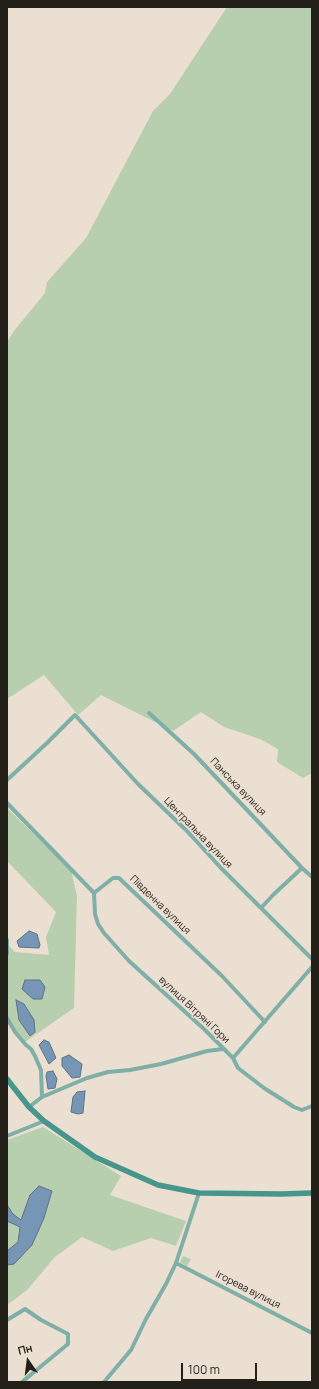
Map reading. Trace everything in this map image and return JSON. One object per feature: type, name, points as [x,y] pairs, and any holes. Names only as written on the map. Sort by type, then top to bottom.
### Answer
[{"type":"street","name":"Панська вулиця","points":[[149,713],[194,754],[302,868],[312,876]]},
{"type":"street","name":"Центральна вулиця","points":[[7,780],[75,715],[138,784],[187,831],[221,868],[312,959]]},
{"type":"street","points":[[7,803],[94,893]]},
{"type":"street","points":[[261,908],[302,868]]},
{"type":"street","name":"Південна вулиця","points":[[94,893],[113,878],[119,878],[222,976],[265,1022]]},
{"type":"street","name":"вулиця Вітряні Гори","points":[[94,893],[95,914],[98,924],[104,933],[129,961],[204,1029],[232,1058],[238,1068],[294,1107],[302,1110],[312,1106]]},
{"type":"street","points":[[7,940],[7,954]]},
{"type":"street","points":[[232,1058],[312,967]]},
{"type":"street","points":[[7,1018],[15,1032],[31,1049],[35,1056],[41,1070],[42,1097]]},
{"type":"street","points":[[29,1107],[42,1097],[87,1078],[108,1072],[130,1070],[161,1064],[207,1051],[223,1049]]},
{"type":"street","points":[[7,1079],[29,1107],[44,1121],[95,1157],[158,1185],[199,1193],[312,1193]]},
{"type":"street","points":[[7,1136],[44,1121]]},
{"type":"street","points":[[104,1382],[131,1350],[176,1263],[199,1193]]},
{"type":"street","name":"Ігорева вулиця","points":[[176,1263],[312,1333]]},
{"type":"street","points":[[7,1320],[25,1309],[41,1320],[68,1334],[68,1344],[22,1382]]},
{"type":"green space","points":[[227,7],[312,7],[312,773],[303,778],[277,762],[278,749],[260,739],[224,727],[201,712],[173,731],[101,695],[78,715],[44,675],[7,699],[7,342],[14,331],[45,293],[47,282],[86,238],[153,111],[170,94]]},
{"type":"green space","points":[[7,808],[71,870],[77,896],[74,1008],[25,1042],[7,1021],[7,944],[15,952],[49,955],[46,937],[56,912],[7,861]]},
{"type":"green space","points":[[43,1127],[121,1176],[110,1195],[186,1221],[176,1246],[151,1238],[113,1251],[82,1237],[55,1257],[27,1290],[7,1305],[7,1140]]},
{"type":"green space","points":[[183,1256],[191,1259],[187,1266],[180,1262]]},
{"type":"water","points":[[29,931],[37,934],[40,945],[39,948],[19,947],[17,941]]},
{"type":"water","points":[[25,980],[40,980],[45,987],[42,999],[33,999],[22,989]]},
{"type":"water","points":[[16,1000],[24,1004],[34,1020],[35,1032],[30,1036],[19,1020]]},
{"type":"water","points":[[44,1040],[49,1042],[56,1058],[49,1064],[39,1045]]},
{"type":"water","points":[[69,1055],[82,1064],[80,1077],[72,1078],[62,1066],[62,1058]]},
{"type":"water","points":[[53,1071],[57,1079],[55,1088],[48,1089],[46,1076],[47,1072]]},
{"type":"water","points":[[85,1091],[83,1113],[78,1114],[71,1112],[73,1097],[77,1092]]},
{"type":"water","points":[[39,1186],[52,1191],[44,1218],[32,1245],[14,1264],[7,1265],[7,1251],[18,1242],[20,1227],[7,1221],[7,1205],[13,1214],[21,1220],[30,1195]]}]
